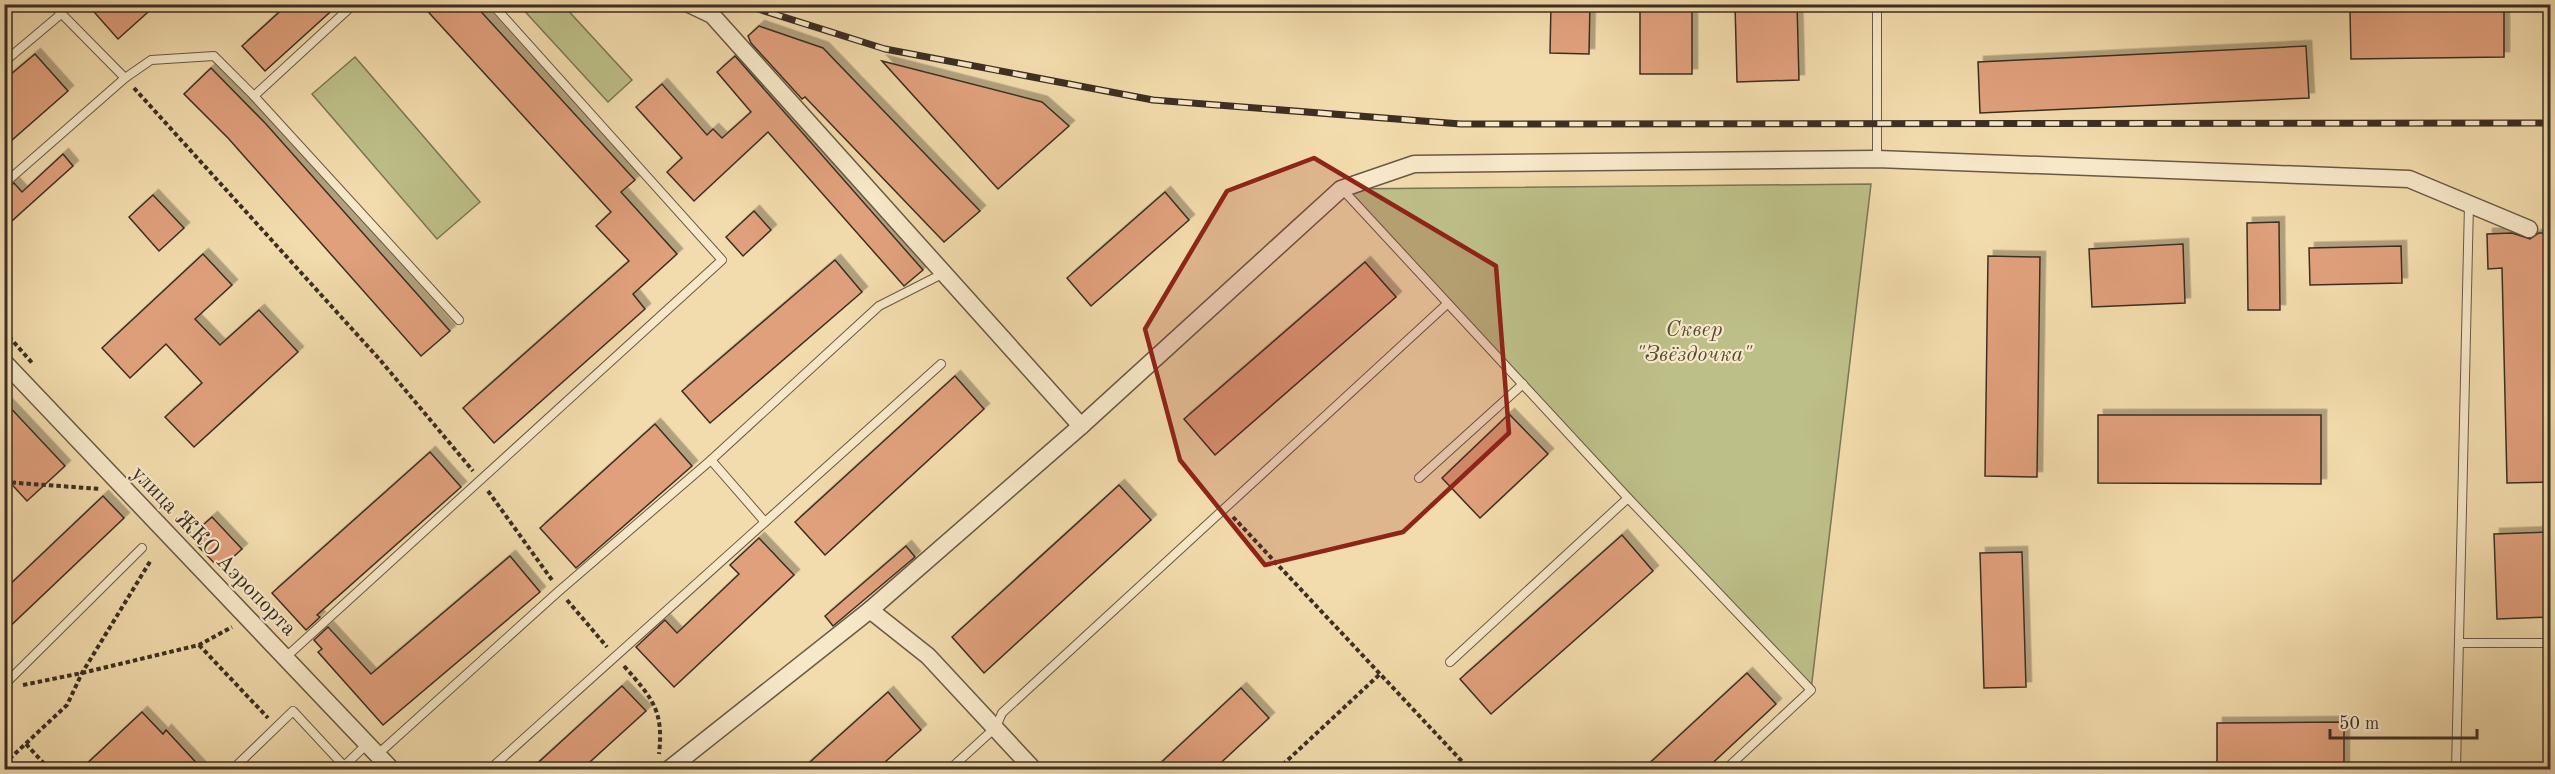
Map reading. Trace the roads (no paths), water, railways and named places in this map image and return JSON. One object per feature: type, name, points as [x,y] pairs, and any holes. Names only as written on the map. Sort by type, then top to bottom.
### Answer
[{"type":"street","points":[[689,4],[712,15],[1081,426]]},
{"type":"street","points":[[663,766],[870,610],[1081,426],[1341,189],[1414,164],[1877,159],[2409,179],[2529,229]]},
{"type":"street","name":"улица ЖКО Аэропорта","points":[[4,362],[392,770]]},
{"type":"street","points":[[870,610],[928,656],[1034,770]]},
{"type":"lane","points":[[52,4],[125,78]]},
{"type":"lane","points":[[254,96],[354,4]]},
{"type":"lane","points":[[286,657],[722,261],[492,4]]},
{"type":"lane","points":[[1877,159],[1878,4]]},
{"type":"lane","points":[[4,62],[61,14]]},
{"type":"lane","points":[[4,184],[125,78],[151,60],[214,56],[254,96],[459,320]]},
{"type":"lane","points":[[1341,189],[1810,690],[1725,770]]},
{"type":"lane","points":[[2456,770],[2469,204]]},
{"type":"lane","points":[[232,770],[293,711],[342,768],[373,749],[711,460],[879,306],[944,273]]},
{"type":"lane","points":[[949,770],[996,727],[1002,713],[1447,304]]},
{"type":"lane","points":[[489,770],[941,364]]},
{"type":"lane","points":[[1419,478],[1522,384]]},
{"type":"lane","points":[[711,460],[765,522]]},
{"type":"lane","points":[[1450,662],[1628,498]]},
{"type":"lane","points":[[4,685],[141,548]]},
{"type":"lane","points":[[2459,643],[2550,643]]},
{"type":"railway","points":[[742,4],[885,49],[1153,100],[1461,124],[2550,123]]},
{"type":"park label","name":"Сквер \"Звёздочка\"","points":[[1694,340]]}]
